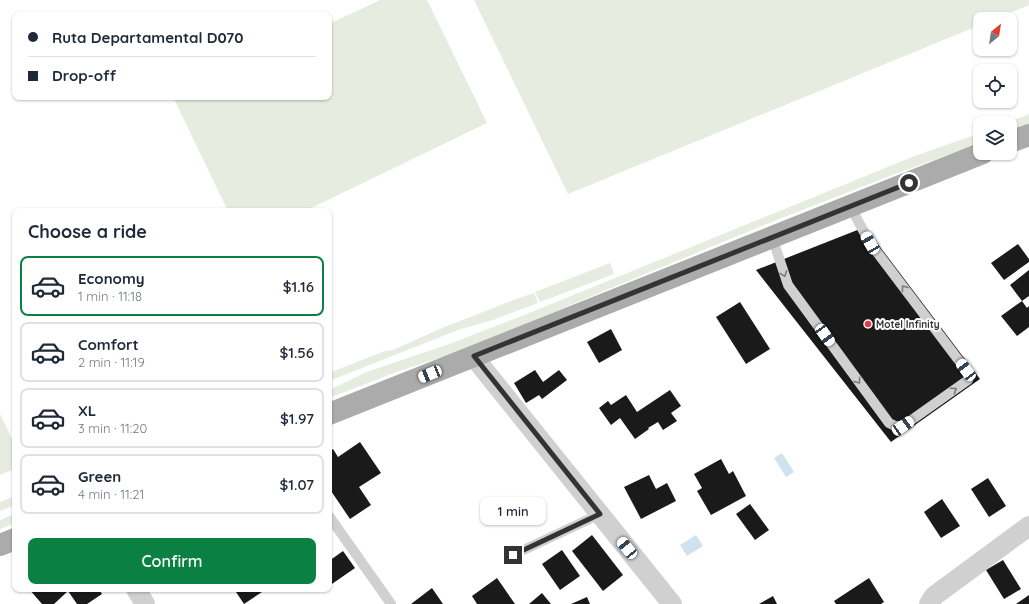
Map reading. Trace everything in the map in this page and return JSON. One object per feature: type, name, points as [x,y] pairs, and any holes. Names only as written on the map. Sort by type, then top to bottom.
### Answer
[{"type":"main road","points":[[1017,139],[1029,135]]},
{"type":"main road","points":[[332,413],[973,157]]},
{"type":"main road","points":[[0,545],[12,540]]},
{"type":"street","points":[[474,356],[672,604]]},
{"type":"street","points":[[929,604],[934,596],[1029,527]]},
{"type":"street","points":[[138,592],[145,604]]},
{"type":"lane","points":[[772,237],[788,284],[889,423],[895,426],[903,426],[968,380],[969,375],[870,243],[850,206]]},
{"type":"lane","points":[[513,555],[600,514]]},
{"type":"lane","points":[[332,520],[392,604]]},
{"type":"shaded area","points":[[380,0],[427,0],[487,123],[311,208],[227,208],[174,100],[332,100],[332,23]]},
{"type":"shaded area","points":[[474,0],[1029,0],[1029,5],[1012,12],[973,12],[973,28],[568,194]]},
{"type":"shaded area","points":[[1029,114],[1029,124],[1017,128],[1017,119]]},
{"type":"shaded area","points":[[973,135],[973,146],[774,221],[469,348],[399,371],[332,397],[332,389],[367,372],[449,344],[522,316],[912,157]]},
{"type":"shaded area","points":[[610,263],[614,274],[540,302],[535,292]]},
{"type":"shaded area","points":[[534,293],[538,303],[493,320],[458,330],[332,380],[332,372],[385,351],[393,350],[442,328]]},
{"type":"shaded area","points":[[0,414],[12,439],[12,470],[0,475]]},
{"type":"shaded area","points":[[12,497],[12,506],[0,511],[0,502]]},
{"type":"shaded area","points":[[12,515],[12,524],[0,529],[0,520]]},
{"type":"water","points":[[782,453],[794,472],[786,477],[774,458]]},
{"type":"water","points":[[696,535],[703,546],[687,556],[680,545]]},
{"type":"building","name":"Motel Infinity","points":[[865,227],[980,379],[891,442],[756,270]]},
{"type":"building","points":[[1018,244],[1029,259],[1029,262],[1004,280],[991,263]]},
{"type":"building","points":[[1029,270],[1029,296],[1022,301],[1010,285]]},
{"type":"building","points":[[1022,301],[1027,308],[1029,306],[1029,327],[1017,336],[1001,316]]},
{"type":"building","points":[[740,302],[770,349],[746,364],[716,317]]},
{"type":"building","points":[[611,329],[622,350],[599,363],[587,342]]},
{"type":"building","points":[[535,370],[543,382],[559,370],[567,380],[542,399],[539,395],[526,403],[514,383]]},
{"type":"building","points":[[670,390],[681,406],[671,413],[677,421],[663,430],[658,422],[635,439],[620,418],[611,425],[599,408],[608,401],[611,405],[626,395],[637,412]]},
{"type":"building","points":[[360,442],[381,473],[359,487],[371,505],[350,519],[332,492],[333,449],[338,457]]},
{"type":"building","points":[[721,459],[729,474],[733,471],[746,496],[711,515],[697,491],[702,488],[694,474]]},
{"type":"building","points":[[649,475],[656,489],[667,483],[676,501],[641,519],[624,487]]},
{"type":"building","points":[[988,478],[1006,506],[989,517],[971,489]]},
{"type":"building","points":[[942,499],[960,526],[941,538],[924,512]]},
{"type":"building","points":[[750,504],[769,530],[755,540],[736,514]]},
{"type":"building","points":[[592,535],[623,575],[603,591],[572,551]]},
{"type":"building","points":[[562,550],[580,576],[560,590],[542,564]]},
{"type":"building","points":[[343,551],[355,568],[332,584],[332,559]]},
{"type":"building","points":[[1003,560],[1021,589],[1004,599],[986,570]]},
{"type":"building","points":[[497,578],[515,604],[477,604],[472,596]]},
{"type":"building","points":[[869,578],[884,602],[881,604],[836,604],[834,601]]},
{"type":"building","points":[[432,588],[443,604],[411,604]]},
{"type":"building","points":[[32,592],[67,592],[54,604],[42,604]]},
{"type":"building","points":[[69,592],[101,592],[102,594],[87,604],[77,604]]},
{"type":"building","points":[[236,592],[262,592],[244,604]]},
{"type":"building","points":[[542,593],[551,604],[529,604]]},
{"type":"building","points":[[1029,595],[1029,604],[1016,604]]},
{"type":"building","points":[[773,596],[777,604],[759,604]]},
{"type":"building","points":[[587,597],[590,604],[571,604]]},
{"type":"place","name":"Motel Infinity","points":[[868,324]]},
{"type":"route","points":[[513,555],[600,514],[474,356],[909,183]]}]
